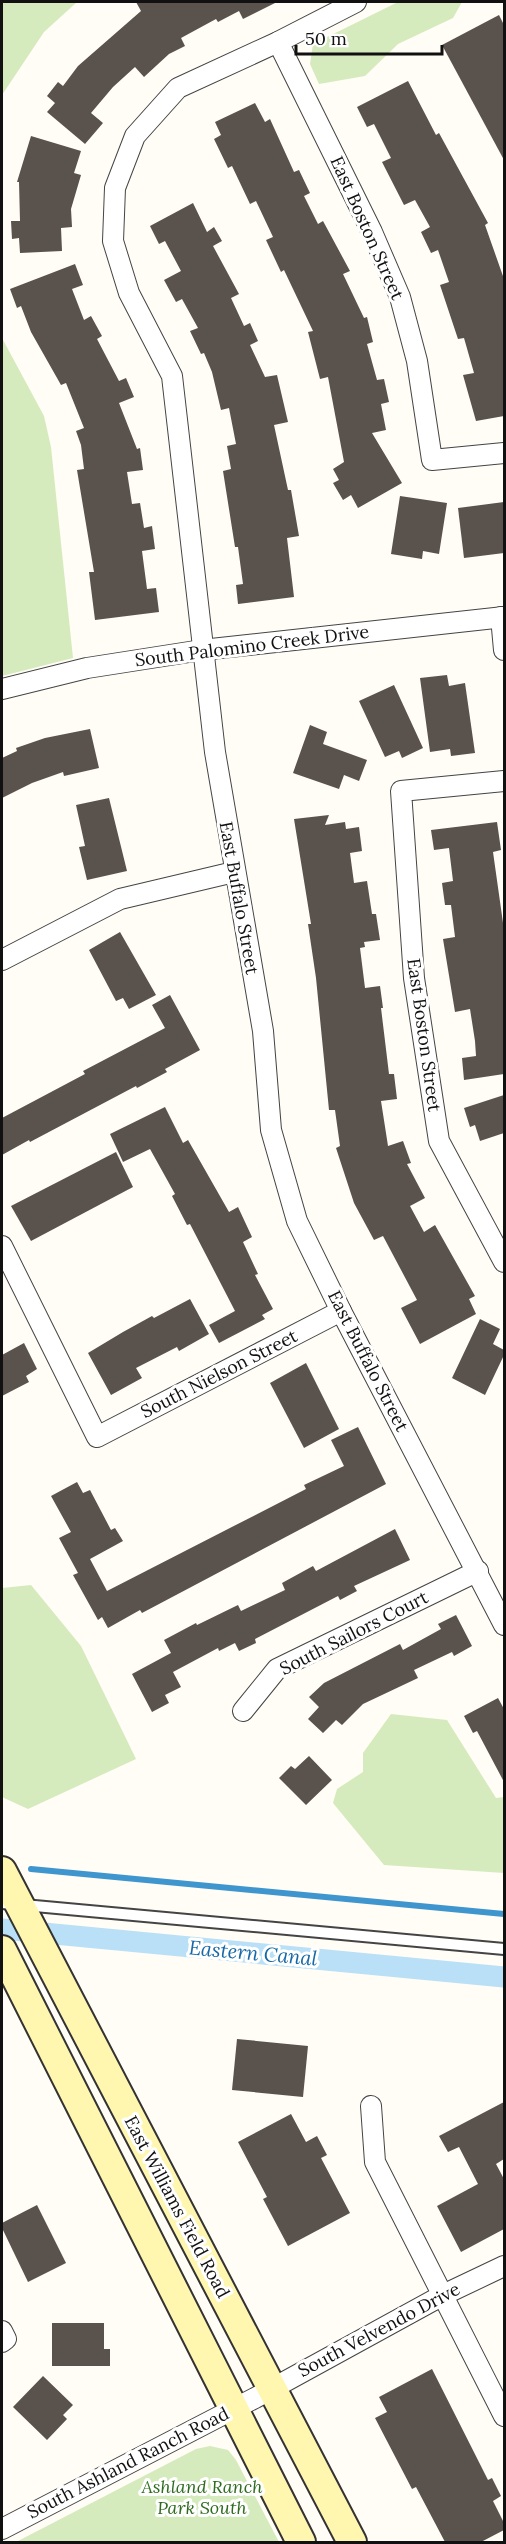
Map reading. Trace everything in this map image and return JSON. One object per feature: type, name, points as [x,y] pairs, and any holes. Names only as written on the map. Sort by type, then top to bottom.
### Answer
[{"type":"main road","name":"East Williams Field Road","points":[[2,1871],[10,1903],[45,1954],[253,2398],[301,2542]]},
{"type":"main road","name":"East Williams Field Road","points":[[2,1951],[253,2398],[352,2542]]},
{"type":"street","points":[[278,42],[356,2]]},
{"type":"street","name":"East Buffalo Street","points":[[278,42],[178,87],[135,136],[115,188],[113,241],[129,293],[172,376],[215,752],[263,1032],[272,1130],[297,1221],[341,1311],[478,1571],[504,1625]]},
{"type":"street","name":"East Boston Street","points":[[278,42],[372,232],[400,297],[417,361],[432,460],[504,453]]},
{"type":"street","points":[[503,617],[504,650]]},
{"type":"street","name":"South Palomino Creek Drive","points":[[2,689],[87,668],[202,650],[503,617]]},
{"type":"street","name":"East Boston Street","points":[[504,781],[401,791],[414,978],[439,1141],[504,1262]]},
{"type":"street","points":[[2,960],[120,898],[234,872]]},
{"type":"street","name":"South Nielson Street","points":[[2,1246],[98,1437],[341,1311]]},
{"type":"street","name":"South Sailors Court","points":[[243,1711],[277,1669],[478,1571]]},
{"type":"street","points":[[371,2106],[375,2163],[504,2416]]},
{"type":"street","name":"South Velvendo Drive","points":[[253,2398],[443,2295],[504,2266]]},
{"type":"street","name":"South Ashland Ranch Road","points":[[2,2529],[253,2398]]},
{"type":"lane","points":[[10,1903],[504,1949]]},
{"type":"green space","points":[[2,2],[77,2],[44,32],[2,95]]},
{"type":"green space","points":[[398,2],[462,2],[453,18],[398,44],[365,76],[319,84],[310,64],[313,44]]},
{"type":"green space","points":[[2,338],[44,416],[51,447],[73,658],[2,676]]},
{"type":"green space","points":[[31,1585],[81,1646],[136,1759],[28,1809],[2,1797],[2,1588]]},
{"type":"green space","points":[[391,1714],[447,1720],[496,1798],[504,1797],[504,1873],[384,1865],[333,1803],[337,1789],[363,1772],[363,1753]]},
{"type":"green space","name":"Ashland Ranch Park South","points":[[210,2446],[228,2450],[236,2460],[279,2542],[16,2542],[196,2449]]},
{"type":"building","points":[[136,2],[277,2],[243,19],[239,11],[218,22],[216,19],[181,38],[185,46],[169,54],[144,77],[135,67],[113,87],[91,113],[103,123],[85,144],[47,112],[55,103],[47,96],[58,82],[63,86],[78,66],[141,11]]},
{"type":"building","points":[[499,15],[504,25],[504,160],[442,45]]},
{"type":"building","points":[[408,81],[436,135],[439,133],[488,223],[485,225],[504,279],[504,416],[476,421],[463,375],[474,373],[464,338],[458,339],[440,285],[449,282],[438,250],[431,253],[421,232],[430,227],[415,200],[404,205],[382,162],[391,158],[374,124],[367,127],[357,107]]},
{"type":"building","points":[[255,103],[265,122],[270,119],[294,172],[299,170],[310,193],[304,196],[318,224],[323,221],[350,271],[343,274],[364,318],[367,317],[373,342],[367,344],[377,380],[384,379],[389,402],[381,404],[386,430],[372,433],[402,483],[358,508],[351,495],[343,500],[333,483],[339,480],[333,469],[344,462],[328,377],[320,379],[308,332],[313,331],[284,270],[281,272],[266,240],[273,237],[256,201],[250,204],[232,166],[228,168],[214,139],[221,135],[215,122]]},
{"type":"building","points":[[31,136],[81,151],[74,173],[81,175],[71,209],[72,227],[61,228],[62,251],[20,253],[19,238],[12,239],[11,221],[20,221],[19,182],[17,182]]},
{"type":"building","points":[[193,203],[207,232],[214,227],[222,241],[213,246],[239,294],[231,298],[244,326],[250,323],[258,341],[250,345],[265,377],[277,375],[288,422],[274,425],[288,490],[291,490],[299,536],[287,538],[294,597],[238,604],[236,585],[243,584],[223,471],[231,469],[227,446],[236,444],[229,408],[221,410],[212,372],[204,353],[201,354],[190,331],[198,328],[182,299],[176,302],[164,280],[181,271],[165,241],[159,244],[150,226]]},
{"type":"building","points":[[75,264],[83,285],[72,289],[84,320],[91,316],[102,336],[97,339],[119,381],[126,378],[134,397],[119,403],[137,449],[140,448],[143,470],[127,472],[132,504],[140,503],[144,528],[152,526],[155,549],[142,551],[147,589],[156,588],[159,612],[95,620],[89,572],[94,572],[77,470],[84,469],[81,445],[76,431],[84,428],[66,383],[61,385],[31,332],[21,306],[17,308],[10,289]]},
{"type":"building","points":[[400,496],[447,503],[439,554],[423,551],[422,559],[391,554]]},
{"type":"building","points":[[504,502],[504,553],[464,558],[458,508]]},
{"type":"building","points":[[447,675],[449,686],[465,683],[475,753],[451,756],[450,749],[430,752],[420,678]]},
{"type":"building","points":[[394,685],[423,748],[402,758],[399,751],[385,757],[359,701]]},
{"type":"building","points":[[310,725],[327,732],[323,744],[367,760],[359,781],[344,775],[339,789],[293,773]]},
{"type":"building","points":[[90,729],[99,768],[64,776],[63,772],[32,783],[2,798],[2,758],[17,751],[16,748],[45,738]]},
{"type":"building","points":[[109,798],[127,871],[87,880],[79,847],[85,846],[76,805]]},
{"type":"building","points":[[329,815],[325,825],[345,822],[346,829],[359,827],[362,851],[350,853],[354,883],[367,881],[372,914],[376,914],[380,940],[364,942],[365,947],[360,948],[365,988],[380,986],[389,1074],[394,1074],[397,1099],[381,1101],[388,1146],[403,1141],[411,1163],[407,1164],[425,1198],[410,1206],[424,1232],[435,1225],[475,1296],[469,1299],[476,1314],[420,1344],[401,1308],[417,1300],[383,1236],[374,1240],[354,1203],[336,1148],[340,1146],[335,1110],[329,1110],[316,978],[308,924],[311,924],[294,819]]},
{"type":"building","points":[[497,822],[501,850],[493,852],[504,930],[504,1074],[464,1080],[462,1058],[476,1056],[475,1041],[470,1009],[455,1012],[443,939],[455,937],[451,905],[445,905],[442,883],[453,881],[449,848],[434,850],[431,830]]},
{"type":"building","points":[[120,932],[156,995],[129,1009],[123,998],[116,1001],[89,950]]},
{"type":"building","points":[[170,995],[200,1050],[165,1069],[167,1072],[137,1088],[136,1086],[2,1155],[2,1118],[85,1074],[83,1071],[165,1028],[152,1005]]},
{"type":"building","points":[[504,1095],[504,1133],[480,1141],[475,1125],[470,1127],[464,1108]]},
{"type":"building","points":[[165,1107],[183,1143],[188,1140],[229,1212],[238,1207],[252,1237],[243,1242],[258,1274],[255,1275],[273,1309],[262,1315],[265,1319],[219,1343],[209,1325],[235,1311],[190,1224],[187,1225],[172,1196],[175,1194],[150,1149],[123,1162],[110,1134]]},
{"type":"building","points":[[116,1152],[133,1187],[31,1241],[11,1206]]},
{"type":"building","points":[[190,1299],[209,1334],[179,1351],[177,1347],[136,1368],[142,1378],[111,1395],[88,1353],[152,1316],[154,1318]]},
{"type":"building","points":[[480,1319],[500,1329],[493,1344],[504,1350],[504,1355],[485,1395],[452,1378]]},
{"type":"building","points":[[24,1343],[37,1369],[26,1376],[29,1382],[2,1396],[2,1355]]},
{"type":"building","points":[[306,1363],[339,1429],[304,1448],[270,1383]]},
{"type":"building","points":[[358,1427],[386,1484],[142,1613],[140,1610],[108,1628],[102,1617],[98,1620],[73,1575],[78,1573],[59,1538],[71,1532],[51,1496],[77,1482],[83,1493],[90,1490],[111,1530],[115,1528],[123,1541],[90,1559],[107,1591],[306,1489],[304,1485],[344,1466],[331,1440]]},
{"type":"building","points":[[395,1529],[410,1560],[354,1586],[357,1591],[340,1600],[338,1596],[255,1639],[256,1643],[239,1651],[235,1643],[219,1651],[218,1648],[173,1672],[181,1687],[165,1695],[169,1703],[152,1712],[132,1674],[171,1653],[164,1640],[238,1605],[241,1611],[285,1590],[282,1583],[313,1566],[316,1571]]},
{"type":"building","points":[[456,1615],[472,1646],[454,1656],[452,1652],[414,1670],[418,1678],[363,1704],[342,1725],[336,1720],[323,1733],[308,1719],[319,1707],[309,1697],[324,1683],[400,1644],[403,1650],[441,1629],[438,1624]]},
{"type":"building","points":[[498,1698],[504,1709],[504,1782],[477,1731],[473,1733],[464,1716]]},
{"type":"building","points":[[309,1756],[332,1780],[306,1805],[279,1778],[291,1766],[295,1769]]},
{"type":"building","points":[[237,2039],[308,2046],[303,2097],[232,2090]]},
{"type":"building","points":[[504,2102],[504,2159],[496,2164],[504,2179],[504,2229],[461,2252],[437,2206],[478,2184],[459,2147],[448,2152],[439,2136]]},
{"type":"building","points":[[291,2114],[306,2142],[317,2136],[327,2155],[321,2158],[350,2213],[288,2246],[263,2199],[267,2197],[238,2142]]},
{"type":"building","points":[[37,2205],[66,2263],[28,2282],[2,2228],[2,2223]]},
{"type":"building","points":[[52,2323],[104,2323],[104,2349],[110,2349],[110,2366],[52,2366]]},
{"type":"building","points":[[432,2369],[488,2480],[492,2478],[501,2496],[493,2501],[504,2523],[504,2530],[481,2542],[445,2542],[416,2487],[412,2489],[375,2418],[387,2412],[379,2397]]},
{"type":"building","points":[[43,2376],[73,2405],[63,2415],[67,2419],[47,2440],[13,2407]]},
{"type":"waterway","points":[[31,1869],[504,1914]]},
{"type":"waterway","name":"Eastern Canal","points":[[2,1929],[504,1977]]}]
